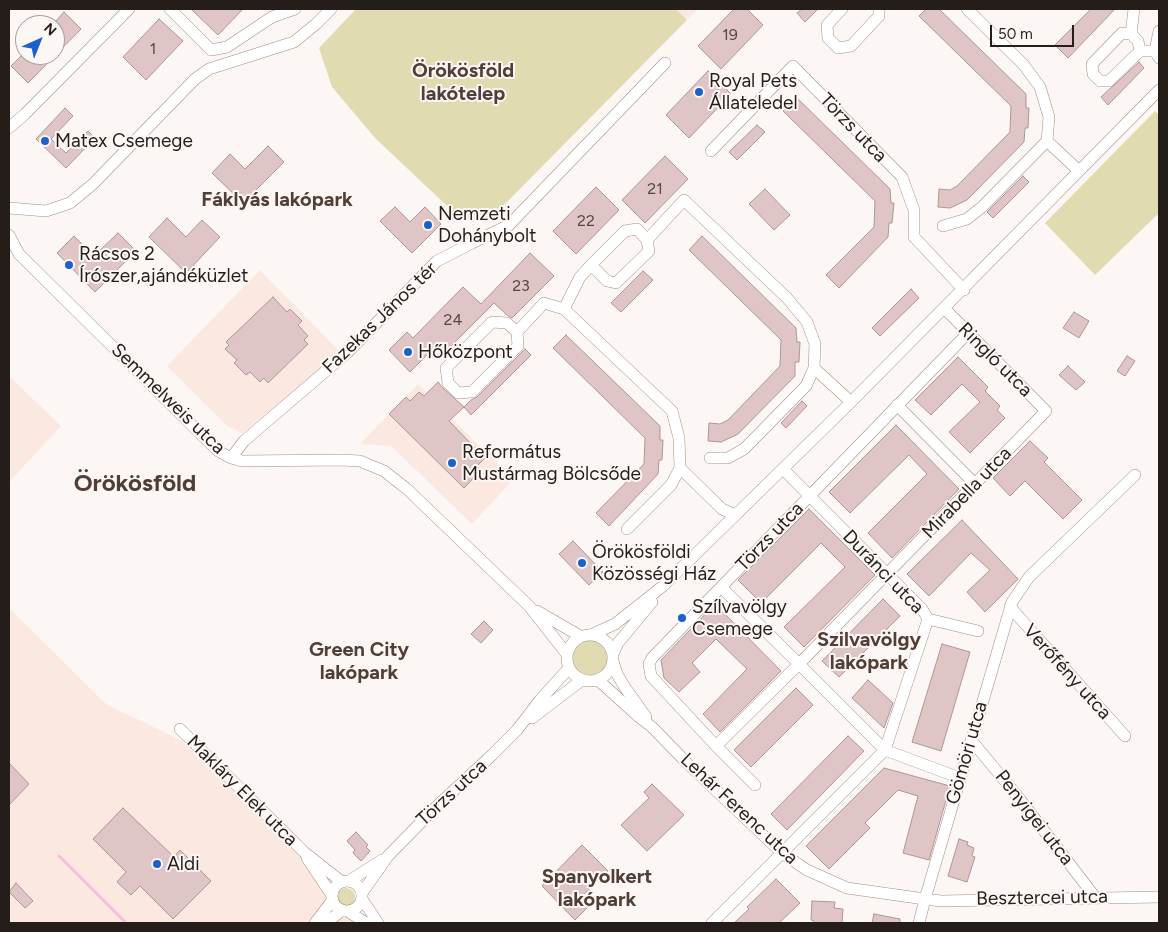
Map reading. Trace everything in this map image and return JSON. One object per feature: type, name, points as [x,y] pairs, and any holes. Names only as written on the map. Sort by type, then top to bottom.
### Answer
[{"type":"street","points":[[9,128],[26,114],[129,9]]},
{"type":"street","points":[[176,10],[211,50],[227,47],[272,17],[295,9]]},
{"type":"street","points":[[9,208],[46,211],[70,203],[93,184],[195,78],[209,69],[294,42],[331,9]]},
{"type":"street","points":[[842,9],[826,25],[828,38],[838,48],[851,46],[879,16],[879,9]]},
{"type":"street","points":[[943,226],[967,219],[982,208],[1047,141],[1049,117],[1040,88],[1023,64],[967,9]]},
{"type":"street","points":[[1131,34],[1134,9]]},
{"type":"street","points":[[1140,51],[1157,55],[1159,31]]},
{"type":"street","points":[[1122,33],[1131,34],[1138,41],[1140,51],[1109,81],[1100,81],[1093,74],[1092,64],[1122,33]]},
{"type":"street","name":"Fazekas János tér","points":[[231,458],[244,441],[348,352],[437,261],[509,226],[665,63]]},
{"type":"street","name":"Törzs utca","points":[[711,151],[793,66],[902,178],[914,210],[914,237],[964,290]]},
{"type":"street","name":"Törzs utca","points":[[593,634],[615,624],[663,586],[736,516],[964,290],[1159,90]]},
{"type":"street","points":[[1047,141],[1080,172]]},
{"type":"street","points":[[647,240],[684,200],[787,298],[806,322],[814,344],[814,368],[806,386],[744,449],[728,458],[710,458]]},
{"type":"street","points":[[564,309],[580,277],[591,265],[625,231],[637,229],[647,240],[648,251],[616,283],[606,281],[591,265]]},
{"type":"street","name":"Semmelweis utca","points":[[9,235],[19,254],[218,451],[231,458],[254,462],[360,461],[384,471],[407,489],[529,606],[566,653]]},
{"type":"street","points":[[517,332],[507,323],[492,322],[446,368],[448,383],[458,393],[472,392],[518,346],[517,332],[544,303],[564,309],[672,411],[679,438],[680,468],[671,485],[627,529]]},
{"type":"street","name":"Ringló utca","points":[[944,308],[1046,411]]},
{"type":"street","name":"Törzs utca","points":[[716,746],[651,676],[649,664],[652,658],[968,332]]},
{"type":"street","points":[[814,368],[851,402]]},
{"type":"street","points":[[897,406],[975,484]]},
{"type":"street","name":"Mirabella utca","points":[[716,746],[799,664],[1046,411]]},
{"type":"street","points":[[680,468],[722,509],[736,516]]},
{"type":"street","name":"Duránci utca","points":[[783,469],[922,609],[928,619],[885,750]]},
{"type":"street","name":"Gömöri utca","points":[[925,899],[1010,607],[1019,589],[1029,577],[1135,476]]},
{"type":"street","name":"Törzs utca","points":[[613,657],[618,643],[663,586]]},
{"type":"street","points":[[721,587],[885,750],[960,778]]},
{"type":"street","name":"Semmelweis utca","points":[[529,606],[580,636]]},
{"type":"street","name":"Verőfény utca","points":[[1010,607],[1125,736]]},
{"type":"street","points":[[928,619],[978,631]]},
{"type":"street","points":[[593,634],[608,643],[613,657],[606,674],[598,680],[582,680],[572,673],[569,668],[566,661],[566,653],[571,643],[580,636],[593,634]]},
{"type":"street","name":"Lehár Ferenc utca","points":[[613,657],[617,674],[652,727]]},
{"type":"street","name":"Törzs utca","points":[[517,730],[540,700],[569,668]]},
{"type":"street","name":"Törzs utca","points":[[362,896],[388,856],[436,807],[517,730],[582,680]]},
{"type":"street","name":"Lehár Ferenc utca","points":[[598,680],[652,727],[782,853],[807,870],[846,888],[925,899]]},
{"type":"street","name":"Makláry Elek utca","points":[[180,729],[304,852],[346,882]]},
{"type":"street","name":"Penyigei utca","points":[[971,740],[1015,793],[1095,897]]},
{"type":"street","points":[[716,746],[755,785]]},
{"type":"street","points":[[712,923],[885,750]]},
{"type":"street","name":"Makláry Elek utca","points":[[304,852],[332,897]]},
{"type":"street","name":"Törzs utca","points":[[346,882],[388,856]]},
{"type":"street","points":[[315,923],[332,897],[336,885],[346,882],[356,884],[378,923]]},
{"type":"street","points":[[326,923],[345,911],[356,909],[362,896]]},
{"type":"street","points":[[332,897],[336,907],[366,923]]},
{"type":"street","name":"Besztercei utca","points":[[925,899],[941,901],[1159,897]]},
{"type":"street","points":[[919,923],[925,899]]},
{"type":"shaded area","points":[[356,9],[676,9],[687,20],[500,209],[486,220],[461,219],[376,139],[332,87],[319,48]]},
{"type":"shaded area","points":[[676,9],[698,9],[687,20]]},
{"type":"shaded area","points":[[1155,111],[1159,115],[1159,213],[1095,275],[1045,223]]},
{"type":"shaded area","points":[[260,270],[341,353],[242,433],[227,426],[167,366]]},
{"type":"shaded area","points":[[9,376],[61,426],[9,482]]},
{"type":"shaded area","name":"Református Mustármag Bölcsőde","points":[[418,384],[513,480],[472,524],[391,446],[360,444]]},
{"type":"shaded area","points":[[9,608],[106,704],[182,741],[368,923],[9,923]]},
{"type":"shaded area","points":[[589,639],[602,645],[608,658],[602,671],[589,677],[576,671],[570,658],[576,645]]},
{"type":"shaded area","points":[[346,888],[354,893],[355,897],[350,905],[346,906],[338,901],[337,897],[342,889]]},
{"type":"building","points":[[191,9],[243,9],[218,35]]},
{"type":"building","points":[[734,9],[747,9],[763,25],[721,69],[698,46]]},
{"type":"building","points":[[802,9],[818,9],[805,22],[797,13]]},
{"type":"building","points":[[926,9],[939,9],[1026,94],[1026,108],[1029,108],[1028,128],[1025,128],[1024,142],[967,200],[950,208],[938,207],[939,189],[950,190],[957,186],[1010,132],[1011,106],[919,16]]},
{"type":"building","points":[[1091,9],[1115,9],[1068,58],[1055,45]]},
{"type":"building","points":[[64,12],[81,29],[65,45],[65,15],[61,15]]},
{"type":"building","points":[[159,19],[183,41],[146,80],[123,57]]},
{"type":"building","points":[[15,62],[15,65],[46,65],[28,83],[11,66]]},
{"type":"building","points":[[1139,62],[1144,68],[1108,105],[1101,97]]},
{"type":"building","points":[[708,71],[731,94],[689,138],[666,115]]},
{"type":"building","points":[[796,97],[890,189],[891,203],[894,203],[892,223],[889,223],[888,237],[839,288],[826,275],[874,227],[875,201],[783,111]]},
{"type":"building","points":[[65,108],[73,116],[51,139],[66,153],[88,131],[95,138],[66,168],[36,139]]},
{"type":"building","points":[[757,125],[765,132],[737,160],[729,152]]},
{"type":"building","points":[[268,146],[284,162],[243,203],[212,173],[230,154],[245,169]]},
{"type":"building","points":[[665,156],[688,179],[645,223],[622,200]]},
{"type":"building","points":[[1023,176],[1029,182],[993,218],[987,212]]},
{"type":"building","points":[[596,187],[619,210],[576,254],[553,231]]},
{"type":"building","points":[[765,189],[790,215],[774,230],[749,204]]},
{"type":"building","points":[[395,207],[410,222],[425,207],[441,224],[412,253],[380,221]]},
{"type":"building","points":[[167,218],[186,237],[202,220],[220,237],[186,273],[149,237]]},
{"type":"building","points":[[118,233],[136,251],[95,292],[57,253],[74,236],[94,256]]},
{"type":"building","points":[[702,236],[796,328],[797,342],[800,342],[799,362],[795,362],[795,376],[738,434],[721,442],[708,441],[709,423],[720,424],[728,420],[780,366],[781,340],[689,250]]},
{"type":"building","points":[[530,253],[554,276],[512,318],[494,303],[444,353],[436,346],[410,372],[389,350],[407,332],[413,338],[463,287],[481,304]]},
{"type":"building","points":[[643,271],[653,280],[621,312],[611,303]]},
{"type":"building","points":[[911,289],[919,298],[880,336],[872,328]]},
{"type":"building","points":[[273,297],[287,312],[290,309],[302,321],[298,325],[308,336],[304,340],[308,344],[268,383],[264,378],[260,382],[250,372],[246,375],[234,363],[237,360],[225,349],[229,345],[226,342]]},
{"type":"building","points":[[1074,312],[1089,321],[1079,338],[1063,328]]},
{"type":"building","points":[[566,335],[660,426],[660,440],[663,440],[662,460],[659,460],[658,474],[609,526],[596,513],[644,464],[645,438],[553,348]]},
{"type":"building","points":[[525,349],[531,355],[471,415],[464,407],[477,397]]},
{"type":"building","points":[[1127,356],[1135,361],[1125,376],[1117,371]]},
{"type":"building","points":[[958,357],[988,387],[985,391],[1000,406],[997,410],[1005,418],[970,453],[949,432],[980,402],[962,384],[931,415],[915,400]]},
{"type":"building","points":[[1068,366],[1085,382],[1076,390],[1059,375]]},
{"type":"building","points":[[438,382],[464,407],[449,421],[485,458],[477,466],[481,470],[464,488],[389,414],[406,397],[410,401],[419,392],[424,396]]},
{"type":"building","points":[[802,401],[807,406],[786,428],[781,423]]},
{"type":"building","points":[[896,425],[959,489],[892,558],[868,533],[927,474],[909,455],[850,513],[829,492]]},
{"type":"building","points":[[1030,441],[1048,458],[1044,462],[1082,500],[1063,519],[1025,481],[1010,496],[993,478]]},
{"type":"building","points":[[809,509],[875,575],[804,647],[784,627],[845,567],[821,543],[761,603],[738,580]]},
{"type":"building","points":[[962,520],[1018,579],[985,612],[967,592],[990,570],[971,553],[929,596],[907,574]]},
{"type":"building","name":"Örökösföldi Közösségi Ház","points":[[573,541],[603,572],[589,585],[559,554]]},
{"type":"building","points":[[883,599],[900,616],[839,677],[822,661]]},
{"type":"building","points":[[715,604],[781,671],[720,732],[703,714],[747,669],[716,639],[692,663],[700,672],[679,692],[664,678],[661,660]]},
{"type":"building","points":[[484,621],[493,630],[481,643],[471,634]]},
{"type":"building","points":[[942,644],[970,652],[941,751],[912,742]]},
{"type":"building","points":[[868,680],[893,703],[884,728],[852,698]]},
{"type":"building","points":[[796,688],[813,705],[751,767],[734,750]]},
{"type":"building","points":[[848,736],[864,751],[787,830],[771,814]]},
{"type":"building","points":[[9,763],[29,784],[9,805]]},
{"type":"building","points":[[884,768],[950,786],[929,860],[903,853],[918,796],[898,790],[865,823],[870,828],[829,869],[806,846]]},
{"type":"building","points":[[652,784],[684,815],[647,851],[621,825],[649,798],[644,792]]},
{"type":"building","name":"Aldi","points":[[123,808],[174,857],[180,850],[211,881],[173,919],[140,886],[131,895],[117,882],[126,872],[93,839]]},
{"type":"building","points":[[356,832],[368,845],[366,847],[370,851],[361,861],[353,853],[355,850],[347,841]]},
{"type":"building","points":[[959,839],[968,842],[967,845],[974,848],[972,856],[975,857],[967,882],[948,876]]},
{"type":"building","points":[[582,845],[608,871],[579,899],[588,907],[575,920],[542,886]]},
{"type":"building","points":[[776,879],[800,903],[779,923],[734,923],[749,909],[747,907]]},
{"type":"building","points":[[16,883],[33,901],[25,908],[9,892]]},
{"type":"building","points":[[812,901],[835,902],[834,908],[843,909],[842,923],[814,923],[811,920]]},
{"type":"building","points":[[874,914],[900,919],[900,923],[872,923]]},
{"type":"waterway","points":[[59,856],[126,923]]},
{"type":"place","name":"Royal Pets Állateledel","points":[[699,92]]},
{"type":"place","name":"Matex Csemege","points":[[45,141]]},
{"type":"place","name":"Nemzeti Dohánybolt","points":[[428,225]]},
{"type":"place","name":"Rácsos 2 Írószer,ajándéküzlet","points":[[69,265]]},
{"type":"place","name":"Hőközpont","points":[[408,352]]},
{"type":"place","name":"Református Mustármag Bölcsőde","points":[[452,463]]},
{"type":"place","name":"Örökösföldi Közösségi Ház","points":[[582,563]]},
{"type":"place","name":"Szílvavölgy Csemege","points":[[682,618]]},
{"type":"place","name":"Aldi","points":[[157,864]]},
{"type":"district","name":"Örökösföld lakótelep","points":[[463,82]]},
{"type":"district","name":"Fáklyás lakópark","points":[[277,200]]},
{"type":"district","name":"Örökösföld","points":[[135,484]]},
{"type":"district","name":"Szilvavölgy lakópark","points":[[869,652]]},
{"type":"district","name":"Green City lakópark","points":[[359,662]]},
{"type":"district","name":"Spanyolkert lakópark","points":[[597,888]]}]
